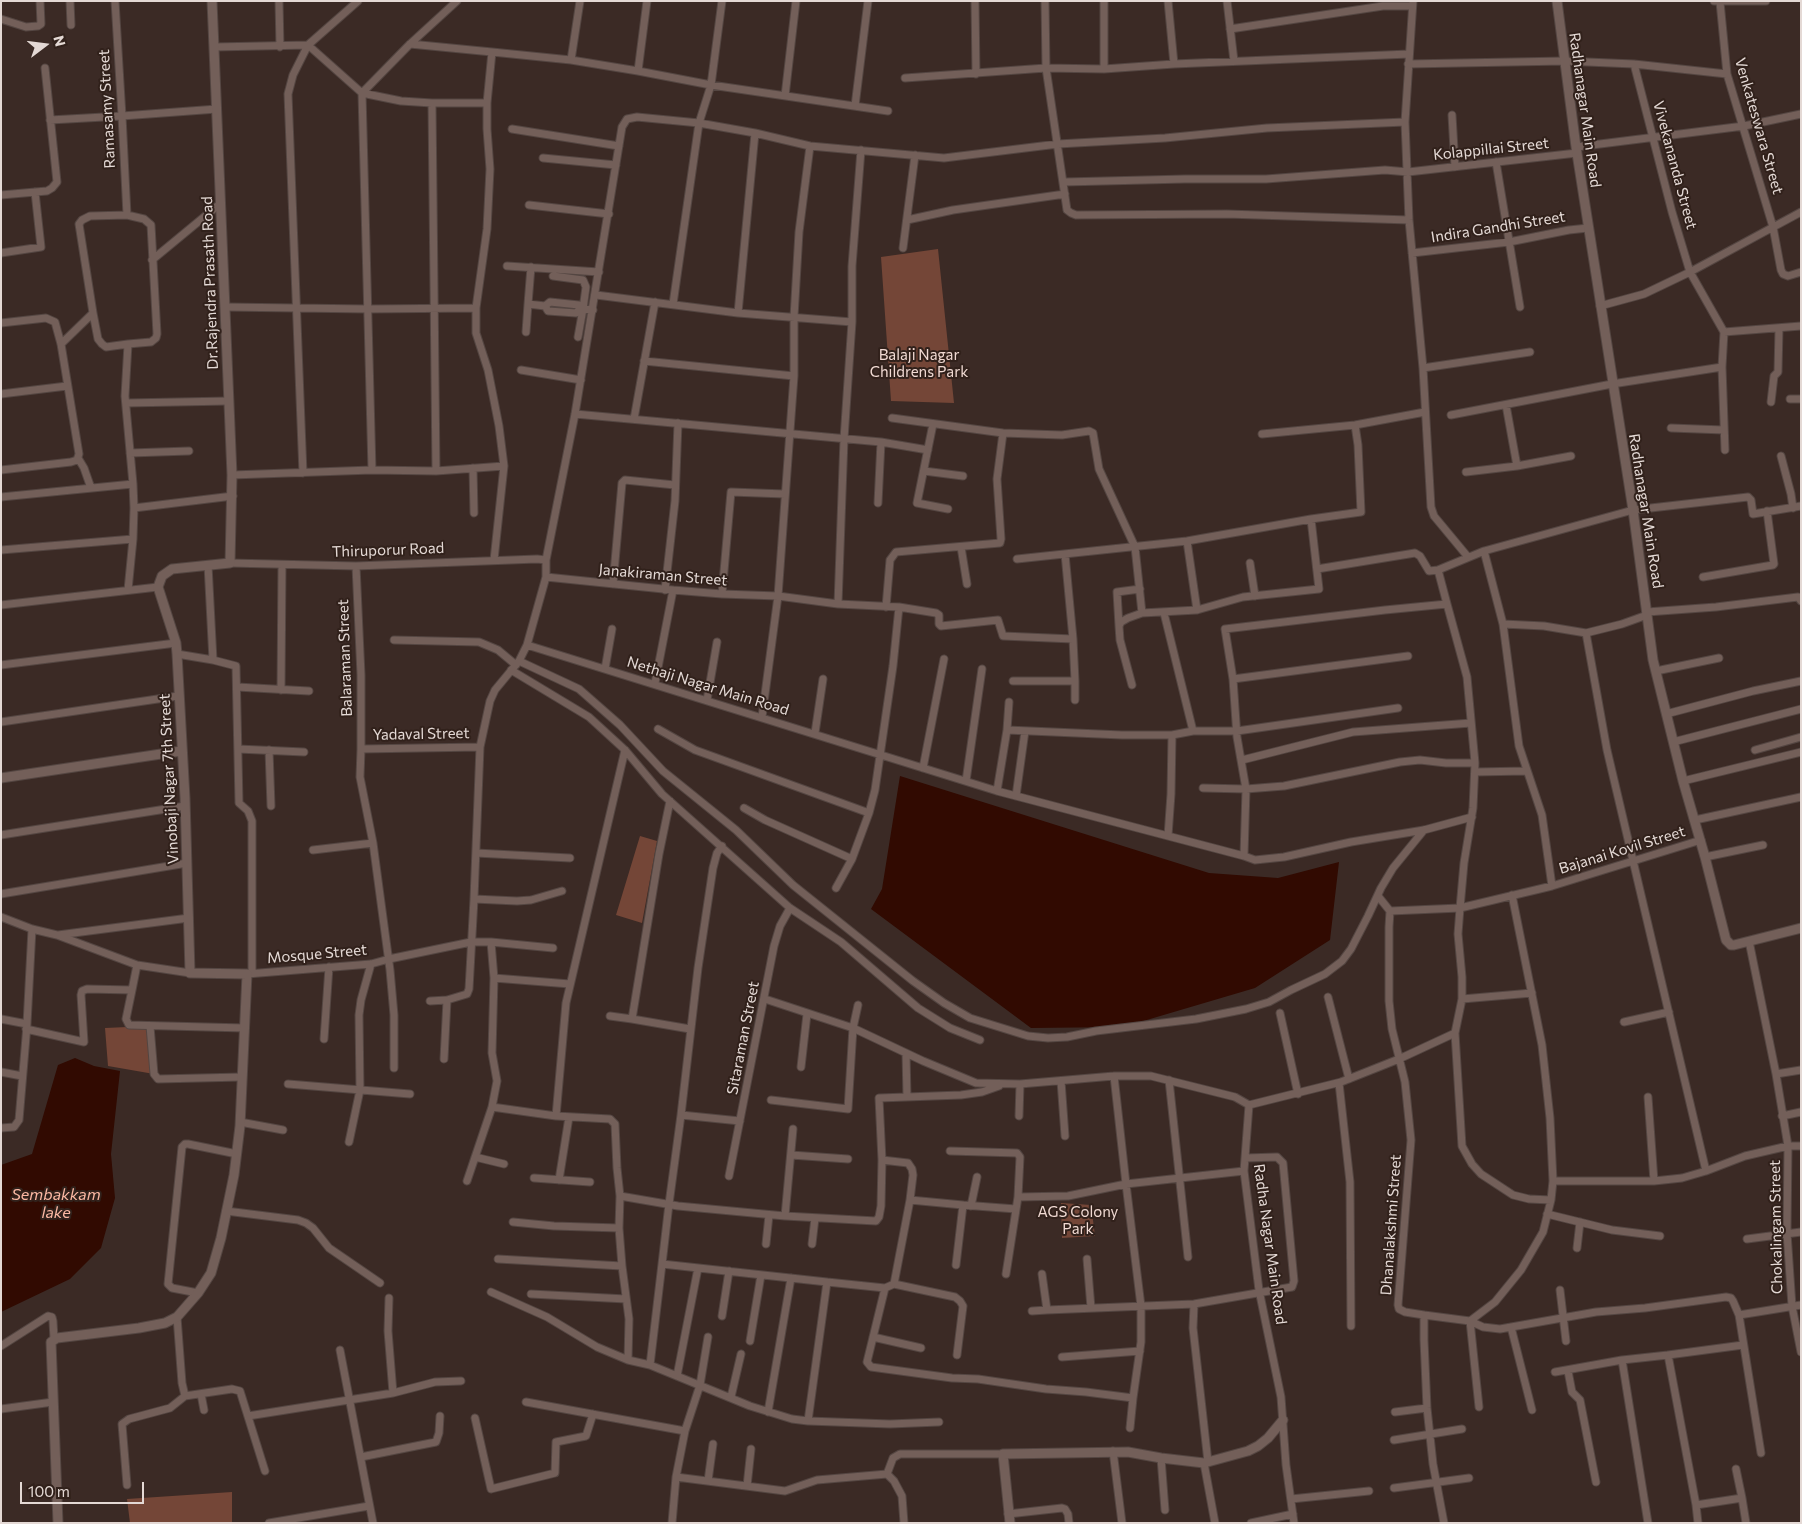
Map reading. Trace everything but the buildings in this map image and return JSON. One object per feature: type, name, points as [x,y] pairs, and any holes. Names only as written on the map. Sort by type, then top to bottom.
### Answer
[{"type":"street","points":[[1,19],[26,27],[38,26],[41,24],[40,1]]},
{"type":"street","points":[[70,1],[71,24]]},
{"type":"street","name":"Ramasamy Street","points":[[114,1],[127,215]]},
{"type":"street","name":"Dr.Rajendra Prasath Road","points":[[212,1],[233,496],[230,563]]},
{"type":"street","points":[[279,1],[280,47]]},
{"type":"street","points":[[303,473],[288,94],[293,75],[308,45],[358,1]]},
{"type":"street","points":[[372,470],[362,93],[410,44],[457,1]]},
{"type":"street","points":[[571,60],[580,1]]},
{"type":"street","points":[[638,71],[646,1]]},
{"type":"street","points":[[673,304],[699,124],[711,85],[722,1]]},
{"type":"street","points":[[785,96],[796,1]]},
{"type":"street","points":[[855,106],[868,1]]},
{"type":"street","points":[[975,1],[976,74]]},
{"type":"street","points":[[1045,1],[1046,68],[1068,210],[1076,215],[1227,214],[1409,220]]},
{"type":"street","points":[[1104,1],[1104,69]]},
{"type":"street","points":[[1168,1],[1174,64]]},
{"type":"street","points":[[1227,1],[1234,61]]},
{"type":"street","name":"Radhanagar Main Road","points":[[1557,1],[1588,228],[1633,510],[1656,671],[1683,781],[1726,940],[1730,945],[1801,928]]},
{"type":"street","points":[[1717,2],[1766,1]]},
{"type":"street","name":"Venkateswara Street","points":[[1717,2],[1727,74],[1773,227],[1783,274],[1788,276],[1801,272]]},
{"type":"street","points":[[1230,30],[1383,6],[1412,4],[1405,122],[1409,220],[1423,368],[1431,507],[1434,516],[1468,557]]},
{"type":"street","points":[[410,44],[571,60],[711,85],[888,111]]},
{"type":"street","points":[[214,47],[308,45],[362,93],[432,103],[487,102]]},
{"type":"street","points":[[492,52],[487,102],[490,169],[487,230],[476,308],[476,333],[488,370],[500,426],[504,466],[494,560]]},
{"type":"street","points":[[904,78],[1046,68],[1104,69],[1234,61],[1409,54]]},
{"type":"street","points":[[1408,64],[1564,61],[1634,64],[1727,74]]},
{"type":"street","name":"Vivekananda Street","points":[[1634,64],[1672,212],[1690,272],[1724,332]]},
{"type":"street","points":[[1,195],[47,191],[57,182],[45,68]]},
{"type":"street","points":[[432,103],[436,471]]},
{"type":"street","points":[[50,120],[217,109]]},
{"type":"street","name":"Kolappillai Street","points":[[1064,182],[1185,179],[1266,180],[1385,170],[1408,172],[1496,162],[1744,126],[1801,114]]},
{"type":"street","points":[[1452,115],[1456,167]]},
{"type":"street","points":[[430,1000],[447,1000],[467,994],[474,899],[480,748],[490,701],[495,690],[528,645],[546,577],[546,560],[596,295],[622,127],[628,118],[637,116],[699,124],[755,133],[810,146],[944,158],[1058,144],[1165,138],[1268,128],[1405,122]]},
{"type":"street","points":[[512,129],[619,146]]},
{"type":"street","points":[[738,313],[755,133]]},
{"type":"street","points":[[762,717],[778,596],[794,376],[794,317],[799,232],[810,146]]},
{"type":"street","points":[[838,604],[844,439],[852,322],[852,266],[861,150]]},
{"type":"street","points":[[903,248],[915,156]]},
{"type":"street","points":[[543,158],[616,164]]},
{"type":"street","points":[[1496,162],[1520,307]]},
{"type":"street","points":[[1,253],[41,247],[35,192]]},
{"type":"street","points":[[907,220],[953,210],[1065,194]]},
{"type":"street","points":[[152,260],[221,203]]},
{"type":"street","points":[[529,205],[609,214]]},
{"type":"street","points":[[1600,306],[1644,294],[1690,272],[1801,212]]},
{"type":"street","points":[[127,215],[144,219],[151,225],[156,338],[151,342],[106,346],[98,339],[79,224],[90,216],[127,215]]},
{"type":"street","name":"Indira Gandhi Street","points":[[1412,253],[1509,242],[1588,228]]},
{"type":"street","points":[[507,266],[599,272]]},
{"type":"street","points":[[526,332],[531,267]]},
{"type":"street","points":[[553,276],[583,280],[586,287],[578,337]]},
{"type":"street","points":[[596,295],[738,313],[852,322]]},
{"type":"street","points":[[528,304],[546,306],[550,302],[568,303],[577,304],[582,309],[593,310]]},
{"type":"street","points":[[634,419],[655,302]]},
{"type":"street","points":[[225,307],[476,308]]},
{"type":"street","points":[[61,344],[93,313]]},
{"type":"street","points":[[1,323],[50,319],[55,322],[61,344],[79,454],[78,458],[84,468],[91,488]]},
{"type":"street","points":[[1724,450],[1722,367],[1724,332],[1801,326]]},
{"type":"street","points":[[1771,402],[1774,376],[1778,372],[1779,328]]},
{"type":"street","points":[[128,344],[126,403],[134,508],[128,590]]},
{"type":"street","points":[[1423,368],[1530,352]]},
{"type":"street","points":[[644,361],[794,376]]},
{"type":"street","points":[[1450,415],[1612,384],[1722,367]]},
{"type":"street","points":[[520,370],[581,380]]},
{"type":"street","points":[[1,394],[67,386]]},
{"type":"street","points":[[1790,399],[1801,399]]},
{"type":"street","points":[[126,403],[229,401]]},
{"type":"street","points":[[1506,405],[1517,466]]},
{"type":"street","points":[[1262,434],[1355,425],[1425,412]]},
{"type":"street","points":[[575,414],[881,442],[928,450]]},
{"type":"street","points":[[892,418],[1003,432],[1062,435],[1089,431],[1093,433],[1100,469],[1135,547],[1142,613]]},
{"type":"street","points":[[655,683],[669,590],[678,423]]},
{"type":"street","points":[[934,424],[917,503],[948,509]]},
{"type":"street","points":[[1017,559],[1187,542],[1311,519],[1362,512],[1355,425]]},
{"type":"street","points":[[1671,428],[1724,430]]},
{"type":"street","points":[[886,607],[890,560],[896,552],[996,544],[1001,541],[997,479],[1003,432]]},
{"type":"street","points":[[878,503],[881,442]]},
{"type":"street","points":[[130,453],[189,451]]},
{"type":"street","points":[[1466,472],[1517,466],[1571,456]]},
{"type":"street","points":[[1318,569],[1415,554],[1420,556],[1429,572],[1484,551],[1633,510],[1748,497],[1751,500],[1753,514],[1797,507],[1791,494],[1781,456]]},
{"type":"street","points":[[1,470],[71,462],[78,458]]},
{"type":"street","points":[[232,475],[372,470],[436,471],[504,466]]},
{"type":"street","points":[[473,468],[474,513]]},
{"type":"street","points":[[924,471],[962,476]]},
{"type":"street","points":[[612,584],[621,486],[625,480],[675,485]]},
{"type":"street","points":[[1,497],[133,484]]},
{"type":"street","points":[[722,594],[731,492],[785,494]]},
{"type":"street","points":[[134,508],[233,496]]},
{"type":"street","points":[[1703,577],[1774,564],[1767,511]]},
{"type":"street","points":[[1120,626],[1128,618],[1142,613],[1197,610],[1243,597],[1318,590],[1320,586],[1311,519]]},
{"type":"street","points":[[1,550],[133,539]]},
{"type":"street","points":[[1187,542],[1197,610]]},
{"type":"street","points":[[962,547],[967,584]]},
{"type":"street","points":[[1378,896],[1390,911],[1460,908],[1552,886],[1542,815],[1519,746],[1503,624],[1484,551]]},
{"type":"street","points":[[1065,554],[1073,639],[1075,700]]},
{"type":"street","name":"Thiruporur Road","points":[[230,563],[356,566],[494,560],[546,560]]},
{"type":"street","points":[[1,605],[158,587],[162,576],[172,569],[230,563]]},
{"type":"street","points":[[1250,563],[1255,596]]},
{"type":"street","points":[[208,565],[213,660]]},
{"type":"street","points":[[281,690],[282,565]]},
{"type":"street","name":"Balaraman Street","points":[[356,566],[361,675],[361,749]]},
{"type":"street","points":[[1438,570],[1467,677],[1475,764],[1472,817],[1464,863],[1458,934],[1462,999],[1454,1032],[1462,1146],[1472,1164],[1481,1174],[1512,1195],[1529,1200],[1551,1200]]},
{"type":"street","name":"Janakiraman Street","points":[[546,577],[669,590],[778,596],[838,604],[899,607],[936,613],[939,615],[938,624],[941,626],[998,620],[1002,636],[1073,639]]},
{"type":"street","name":"Vinobaji Nagar 7th Street","points":[[158,587],[176,644],[177,654],[185,806],[190,973]]},
{"type":"street","points":[[1132,685],[1120,640],[1117,592],[1140,589]]},
{"type":"street","points":[[1503,624],[1544,626],[1586,634],[1622,624],[1647,614],[1798,597],[1801,601]]},
{"type":"street","points":[[1244,856],[1246,789],[1225,629],[1447,604]]},
{"type":"street","points":[[836,888],[852,859],[869,813],[875,790],[893,666],[899,607]]},
{"type":"street","points":[[1164,612],[1193,731]]},
{"type":"street","points":[[605,668],[612,629]]},
{"type":"street","points":[[1586,634],[1606,750],[1706,1171]]},
{"type":"street","points":[[394,640],[479,642],[498,650],[515,665],[589,717],[624,750],[662,794],[790,908],[842,942],[918,1008],[950,1028],[980,1040]]},
{"type":"street","points":[[707,700],[717,642]]},
{"type":"street","points":[[1,665],[176,644]]},
{"type":"street","name":"Nethaji Nagar Main Road","points":[[528,645],[997,791],[1255,860],[1284,858],[1351,842],[1424,830],[1472,817]]},
{"type":"street","points":[[54,1339],[139,1328],[165,1323],[177,1317],[198,1293],[210,1273],[226,1211],[240,1122],[244,1028],[249,973],[252,821],[248,812],[239,803],[236,666],[177,654]]},
{"type":"street","points":[[1233,679],[1408,656]]},
{"type":"street","points":[[1656,671],[1719,658]]},
{"type":"street","points":[[923,768],[944,659]]},
{"type":"street","points":[[515,665],[579,689],[620,725],[663,772],[736,830],[793,885],[913,981],[944,1003],[970,1018],[1028,1036],[1067,1037],[1096,1031],[1196,1019],[1246,1009],[1269,1002],[1325,974],[1342,961],[1351,949],[1393,868],[1424,830]]},
{"type":"street","points":[[966,781],[982,669]]},
{"type":"street","points":[[814,733],[823,679]]},
{"type":"street","points":[[1013,681],[1075,681]]},
{"type":"street","points":[[1666,714],[1753,691],[1801,681]]},
{"type":"street","points":[[237,687],[309,691]]},
{"type":"street","points":[[1,722],[178,696]]},
{"type":"street","points":[[997,791],[1007,730],[1009,702]]},
{"type":"street","points":[[1007,730],[1122,735],[1172,735],[1193,731],[1237,731],[1398,708]]},
{"type":"street","points":[[1673,742],[1801,709]]},
{"type":"street","points":[[1242,760],[1353,732],[1471,723]]},
{"type":"street","points":[[658,729],[695,750],[724,762],[869,813]]},
{"type":"street","points":[[1016,796],[1025,730]]},
{"type":"street","points":[[1168,836],[1172,735]]},
{"type":"street","points":[[1755,750],[1801,737]]},
{"type":"street","name":"Yadaval Street","points":[[394,1068],[394,1014],[389,959],[373,843],[360,777],[361,749],[480,748]]},
{"type":"street","points":[[238,749],[304,752]]},
{"type":"street","points":[[269,750],[271,806]]},
{"type":"street","points":[[556,1116],[566,1003],[624,750]]},
{"type":"street","points":[[1,778],[181,751]]},
{"type":"street","points":[[1683,781],[1801,752]]},
{"type":"street","points":[[1203,788],[1246,789],[1284,786],[1400,762],[1420,760],[1475,764]]},
{"type":"street","points":[[1475,772],[1526,771]]},
{"type":"street","points":[[1695,820],[1801,798]]},
{"type":"street","points":[[632,1019],[659,854],[670,801]]},
{"type":"street","points":[[1,835],[185,806]]},
{"type":"street","points":[[744,808],[765,820],[852,859]]},
{"type":"street","name":"Bajanai Kovil Street","points":[[1552,886],[1700,840]]},
{"type":"street","points":[[314,850],[373,843]]},
{"type":"street","points":[[1705,857],[1762,845]]},
{"type":"street","points":[[650,1365],[690,1029],[713,868],[717,853],[722,846]]},
{"type":"street","points":[[476,853],[570,858]]},
{"type":"street","points":[[1,894],[187,863]]},
{"type":"street","points":[[474,899],[530,900],[562,891]]},
{"type":"street","points":[[1479,1407],[1470,1320],[1495,1302],[1521,1270],[1543,1232],[1551,1200],[1553,1181],[1550,1118],[1542,1045],[1512,895]]},
{"type":"street","name":"Sitaraman Street","points":[[729,1176],[777,936],[790,908]]},
{"type":"street","name":"Dhanalakshmi Street","points":[[1390,911],[1389,1001],[1392,1029],[1405,1082],[1411,1140],[1398,1305],[1400,1309],[1405,1312],[1424,1315],[1470,1320],[1491,1328],[1511,1327],[1564,1316],[1726,1297],[1733,1301],[1740,1315]]},
{"type":"street","points":[[1,917],[137,965],[190,973],[249,973]]},
{"type":"street","points":[[56,935],[189,918]]},
{"type":"street","points":[[1,1128],[14,1127],[19,1120],[27,1026],[32,929]]},
{"type":"street","name":"Chokalingam Street","points":[[1749,941],[1776,1074],[1788,1146],[1787,1233],[1792,1306],[1801,1352]]},
{"type":"street","name":"Mosque Street","points":[[249,973],[371,964],[471,942],[552,948]]},
{"type":"street","points":[[467,1181],[492,1107],[497,1080],[492,1053],[494,978],[491,942]]},
{"type":"street","points":[[349,1142],[360,1090],[360,1000],[371,964]]},
{"type":"street","points":[[137,965],[126,1019],[127,1023],[132,1026],[244,1028]]},
{"type":"street","points":[[324,1039],[329,967]]},
{"type":"street","points":[[494,978],[570,984]]},
{"type":"street","points":[[1,1019],[84,1042],[80,995],[82,991],[86,988],[132,990]]},
{"type":"street","points":[[1462,999],[1532,993]]},
{"type":"street","points":[[1328,997],[1349,1079]]},
{"type":"street","points":[[765,999],[853,1028],[976,1083],[1000,1085],[1114,1076],[1151,1076],[1235,1097],[1249,1105],[1339,1083],[1399,1059],[1454,1032]]},
{"type":"street","points":[[444,1059],[447,1000]]},
{"type":"street","points":[[771,1100],[848,1110],[853,1028],[858,1004]]},
{"type":"street","points":[[1624,1022],[1669,1012]]},
{"type":"street","points":[[1280,1013],[1298,1094]]},
{"type":"street","points":[[801,1067],[807,1014]]},
{"type":"street","points":[[610,1016],[690,1029]]},
{"type":"street","points":[[150,1026],[154,1074],[158,1079],[242,1077]]},
{"type":"street","points":[[906,1053],[907,1097]]},
{"type":"street","points":[[1776,1074],[1801,1070]]},
{"type":"street","points":[[1,1072],[22,1076]]},
{"type":"street","points":[[1114,1076],[1141,1306],[1140,1351],[1130,1428]]},
{"type":"street","points":[[1169,1080],[1188,1257]]},
{"type":"street","points":[[1061,1081],[1065,1136]]},
{"type":"street","points":[[1339,1083],[1350,1182],[1351,1326]]},
{"type":"street","points":[[288,1084],[410,1094]]},
{"type":"street","points":[[1019,1116],[1020,1084]]},
{"type":"street","points":[[620,1196],[669,1204],[770,1215],[876,1221],[881,1206],[882,1160],[879,1098],[961,1096],[982,1092],[1000,1085]]},
{"type":"street","points":[[1648,1097],[1654,1181]]},
{"type":"street","name":"Radha Nagar Main Road","points":[[1249,1105],[1244,1171],[1260,1293],[1281,1397],[1286,1465],[1294,1523]]},
{"type":"street","points":[[492,1107],[556,1116],[610,1119],[615,1124],[620,1196],[619,1228],[629,1319],[628,1360]]},
{"type":"street","points":[[1782,1116],[1801,1112]]},
{"type":"street","points":[[681,1115],[740,1121]]},
{"type":"street","points":[[559,1180],[568,1117]]},
{"type":"street","points":[[240,1122],[283,1130]]},
{"type":"street","points":[[785,1216],[793,1129]]},
{"type":"street","points":[[198,1293],[172,1288],[168,1284],[182,1147],[184,1144],[188,1144],[236,1154]]},
{"type":"street","points":[[1553,1181],[1654,1181],[1682,1178],[1745,1156],[1788,1146],[1801,1146]]},
{"type":"street","points":[[950,1150],[1017,1153],[1020,1157],[1018,1197],[1006,1274]]},
{"type":"street","points":[[790,1155],[848,1159]]},
{"type":"street","points":[[475,1157],[504,1164]]},
{"type":"street","points":[[1032,1311],[1194,1304],[1292,1287],[1283,1163],[1277,1157],[1245,1158]]},
{"type":"street","points":[[882,1160],[908,1163],[913,1175],[894,1284]]},
{"type":"street","points":[[1018,1197],[1068,1196],[1126,1184],[1244,1171]]},
{"type":"street","points":[[971,1206],[977,1177]]},
{"type":"street","points":[[534,1178],[590,1182]]},
{"type":"street","points":[[910,1200],[1016,1209]]},
{"type":"street","points":[[956,1265],[963,1205]]},
{"type":"street","points":[[226,1211],[298,1220],[313,1228],[329,1248],[380,1283]]},
{"type":"street","points":[[1547,1214],[1612,1230],[1660,1236]]},
{"type":"street","points":[[766,1244],[770,1215]]},
{"type":"street","points":[[812,1244],[815,1218]]},
{"type":"street","points":[[513,1222],[554,1226],[619,1228]]},
{"type":"street","points":[[1577,1248],[1580,1222]]},
{"type":"street","points":[[1746,1239],[1801,1232]]},
{"type":"street","points":[[498,1259],[622,1266]]},
{"type":"street","points":[[1087,1259],[1092,1308]]},
{"type":"street","points":[[662,1264],[885,1288],[894,1284],[955,1297],[962,1306],[957,1355]]},
{"type":"street","points":[[677,1376],[698,1268]]},
{"type":"street","points":[[722,1316],[729,1271]]},
{"type":"street","points":[[1042,1274],[1047,1310]]},
{"type":"street","points":[[750,1341],[761,1275]]},
{"type":"street","points":[[768,1412],[774,1389],[791,1278]]},
{"type":"street","points":[[808,1421],[827,1282]]},
{"type":"street","points":[[885,1288],[868,1362],[871,1367],[952,1378],[978,1378],[1046,1389],[1133,1398]]},
{"type":"street","points":[[1560,1290],[1566,1341]]},
{"type":"street","points":[[491,1292],[546,1317],[597,1347],[628,1360],[650,1365],[768,1412],[792,1419],[890,1424],[939,1422]]},
{"type":"street","points":[[531,1294],[626,1299]]},
{"type":"street","points":[[389,1298],[388,1331],[393,1393]]},
{"type":"street","points":[[1194,1304],[1193,1328],[1206,1463],[1215,1523]]},
{"type":"street","points":[[1761,1453],[1743,1345],[1740,1315],[1801,1305]]},
{"type":"street","points":[[1424,1315],[1427,1408],[1436,1483],[1444,1523]]},
{"type":"street","points":[[1,1346],[48,1316],[52,1317],[54,1339],[50,1347],[58,1523]]},
{"type":"street","points":[[177,1317],[184,1396]]},
{"type":"street","points":[[1511,1327],[1532,1410]]},
{"type":"street","points":[[672,1523],[676,1477],[685,1431],[700,1385],[708,1337]]},
{"type":"street","points":[[873,1337],[921,1348]]},
{"type":"street","points":[[1555,1372],[1622,1360],[1743,1345]]},
{"type":"street","points":[[340,1350],[348,1400],[373,1523]]},
{"type":"street","points":[[1062,1356],[1140,1351]]},
{"type":"street","points":[[731,1398],[741,1354]]},
{"type":"street","points":[[1668,1355],[1698,1523]]},
{"type":"street","points":[[1622,1360],[1648,1523]]},
{"type":"street","points":[[1568,1371],[1572,1392],[1580,1400],[1596,1482]]},
{"type":"street","points":[[248,1416],[393,1393],[435,1382],[461,1381]]},
{"type":"street","points":[[127,1485],[122,1424],[129,1419],[170,1408],[184,1396],[232,1388],[240,1391],[265,1471]]},
{"type":"street","points":[[201,1394],[204,1410]]},
{"type":"street","points":[[1,1409],[53,1402]]},
{"type":"street","points":[[526,1402],[685,1431]]},
{"type":"street","points":[[1395,1412],[1427,1408]]},
{"type":"street","points":[[474,1418],[492,1489],[555,1473],[556,1442],[586,1436],[593,1414]]},
{"type":"street","points":[[361,1457],[436,1442],[439,1433],[440,1416]]},
{"type":"street","points":[[887,1474],[893,1458],[900,1454],[1113,1451],[1206,1463],[1248,1451],[1258,1446],[1268,1438],[1283,1420]]},
{"type":"street","points":[[1394,1440],[1462,1429]]},
{"type":"street","points":[[708,1481],[712,1444]]},
{"type":"street","points":[[747,1486],[751,1448]]},
{"type":"street","points":[[1113,1451],[1122,1523]]},
{"type":"street","points":[[1003,1454],[1009,1518],[1062,1508],[1068,1514],[1069,1523]]},
{"type":"street","points":[[1161,1458],[1165,1510]]},
{"type":"street","points":[[1736,1468],[1746,1523]]},
{"type":"street","points":[[676,1477],[785,1491],[817,1480],[887,1474],[894,1480],[902,1496],[904,1523]]},
{"type":"street","points":[[1394,1488],[1469,1478]]},
{"type":"street","points":[[1291,1499],[1369,1490]]},
{"type":"street","points":[[1696,1505],[1742,1498]]},
{"type":"street","points":[[269,1523],[369,1506]]},
{"type":"street","points":[[1251,1523],[1293,1514]]},
{"type":"green space","name":"Balaji Nagar Childrens Park","points":[[938,249],[954,403],[891,401],[881,257]]},
{"type":"green space","points":[[640,836],[657,841],[642,923],[616,915]]},
{"type":"green space","points":[[150,1026],[154,1074],[108,1066],[105,1028]]},
{"type":"green space","name":"AGS Colony Park","points":[[1061,1203],[1091,1205],[1095,1236],[1062,1238]]},
{"type":"green space","points":[[232,1492],[232,1523],[130,1523],[127,1499]]},
{"type":"water","points":[[900,776],[1209,873],[1278,878],[1339,862],[1330,940],[1255,988],[1123,1027],[1031,1028],[871,909],[882,889]]},
{"type":"water","name":"Sembakkam lake","points":[[75,1058],[94,1066],[120,1071],[111,1154],[115,1198],[101,1248],[70,1279],[1,1312],[1,1165],[32,1154],[58,1065]]}]
